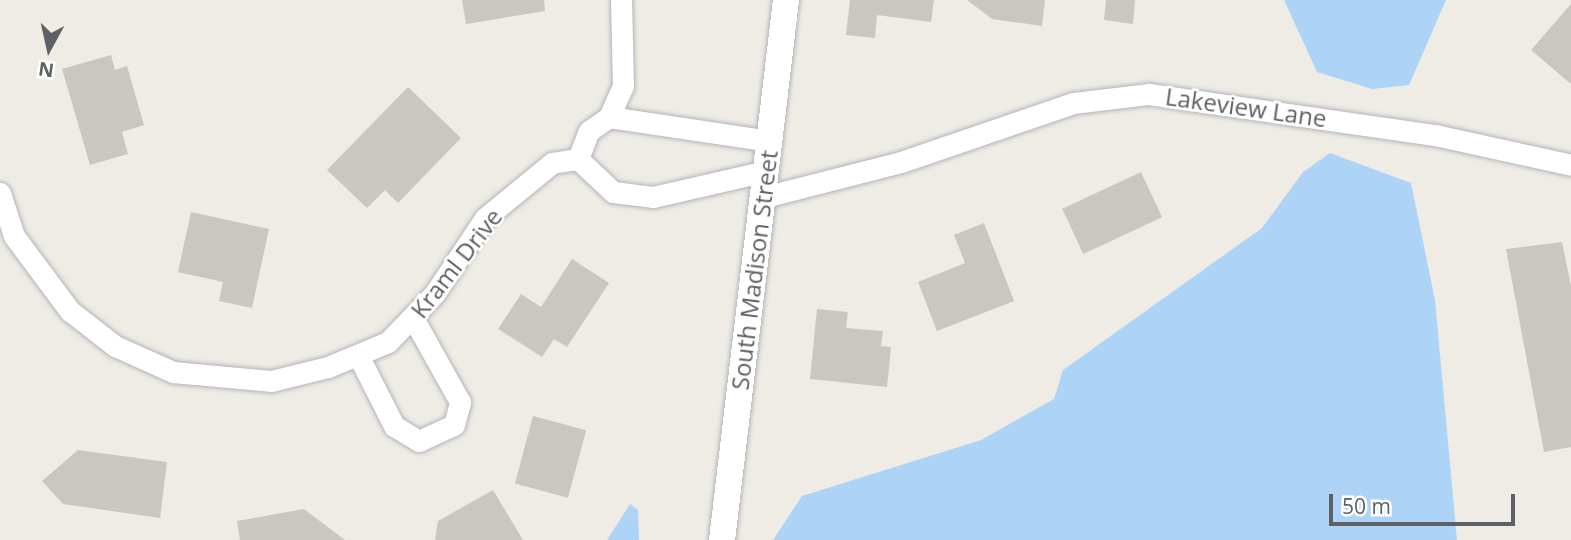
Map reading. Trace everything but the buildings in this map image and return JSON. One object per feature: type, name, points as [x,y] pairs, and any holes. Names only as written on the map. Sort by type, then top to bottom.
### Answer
[{"type":"street","points":[[621,0],[623,86],[609,117],[589,131],[579,159],[613,192],[653,197],[766,171]]},
{"type":"street","name":"South Madison Street","points":[[722,540],[786,0]]},
{"type":"street","name":"Lakeview Lane","points":[[764,197],[901,162],[1073,103],[1149,94],[1435,135],[1571,165]]},
{"type":"street","points":[[609,117],[769,141]]},
{"type":"street","name":"Kraml Drive","points":[[0,193],[7,240],[70,311],[94,332],[173,372],[271,381],[358,355],[388,342],[413,318],[485,218],[552,163],[579,159]]},
{"type":"street","points":[[358,355],[394,426],[419,441],[454,425],[460,402],[413,318]]},
{"type":"water","points":[[1284,0],[1446,0],[1409,85],[1372,89],[1317,72]]},
{"type":"water","points":[[1330,153],[1411,183],[1435,300],[1457,540],[773,540],[802,496],[981,440],[1054,399],[1063,370],[1262,228],[1303,172]]},
{"type":"water","points":[[630,504],[638,510],[639,540],[607,540]]}]
